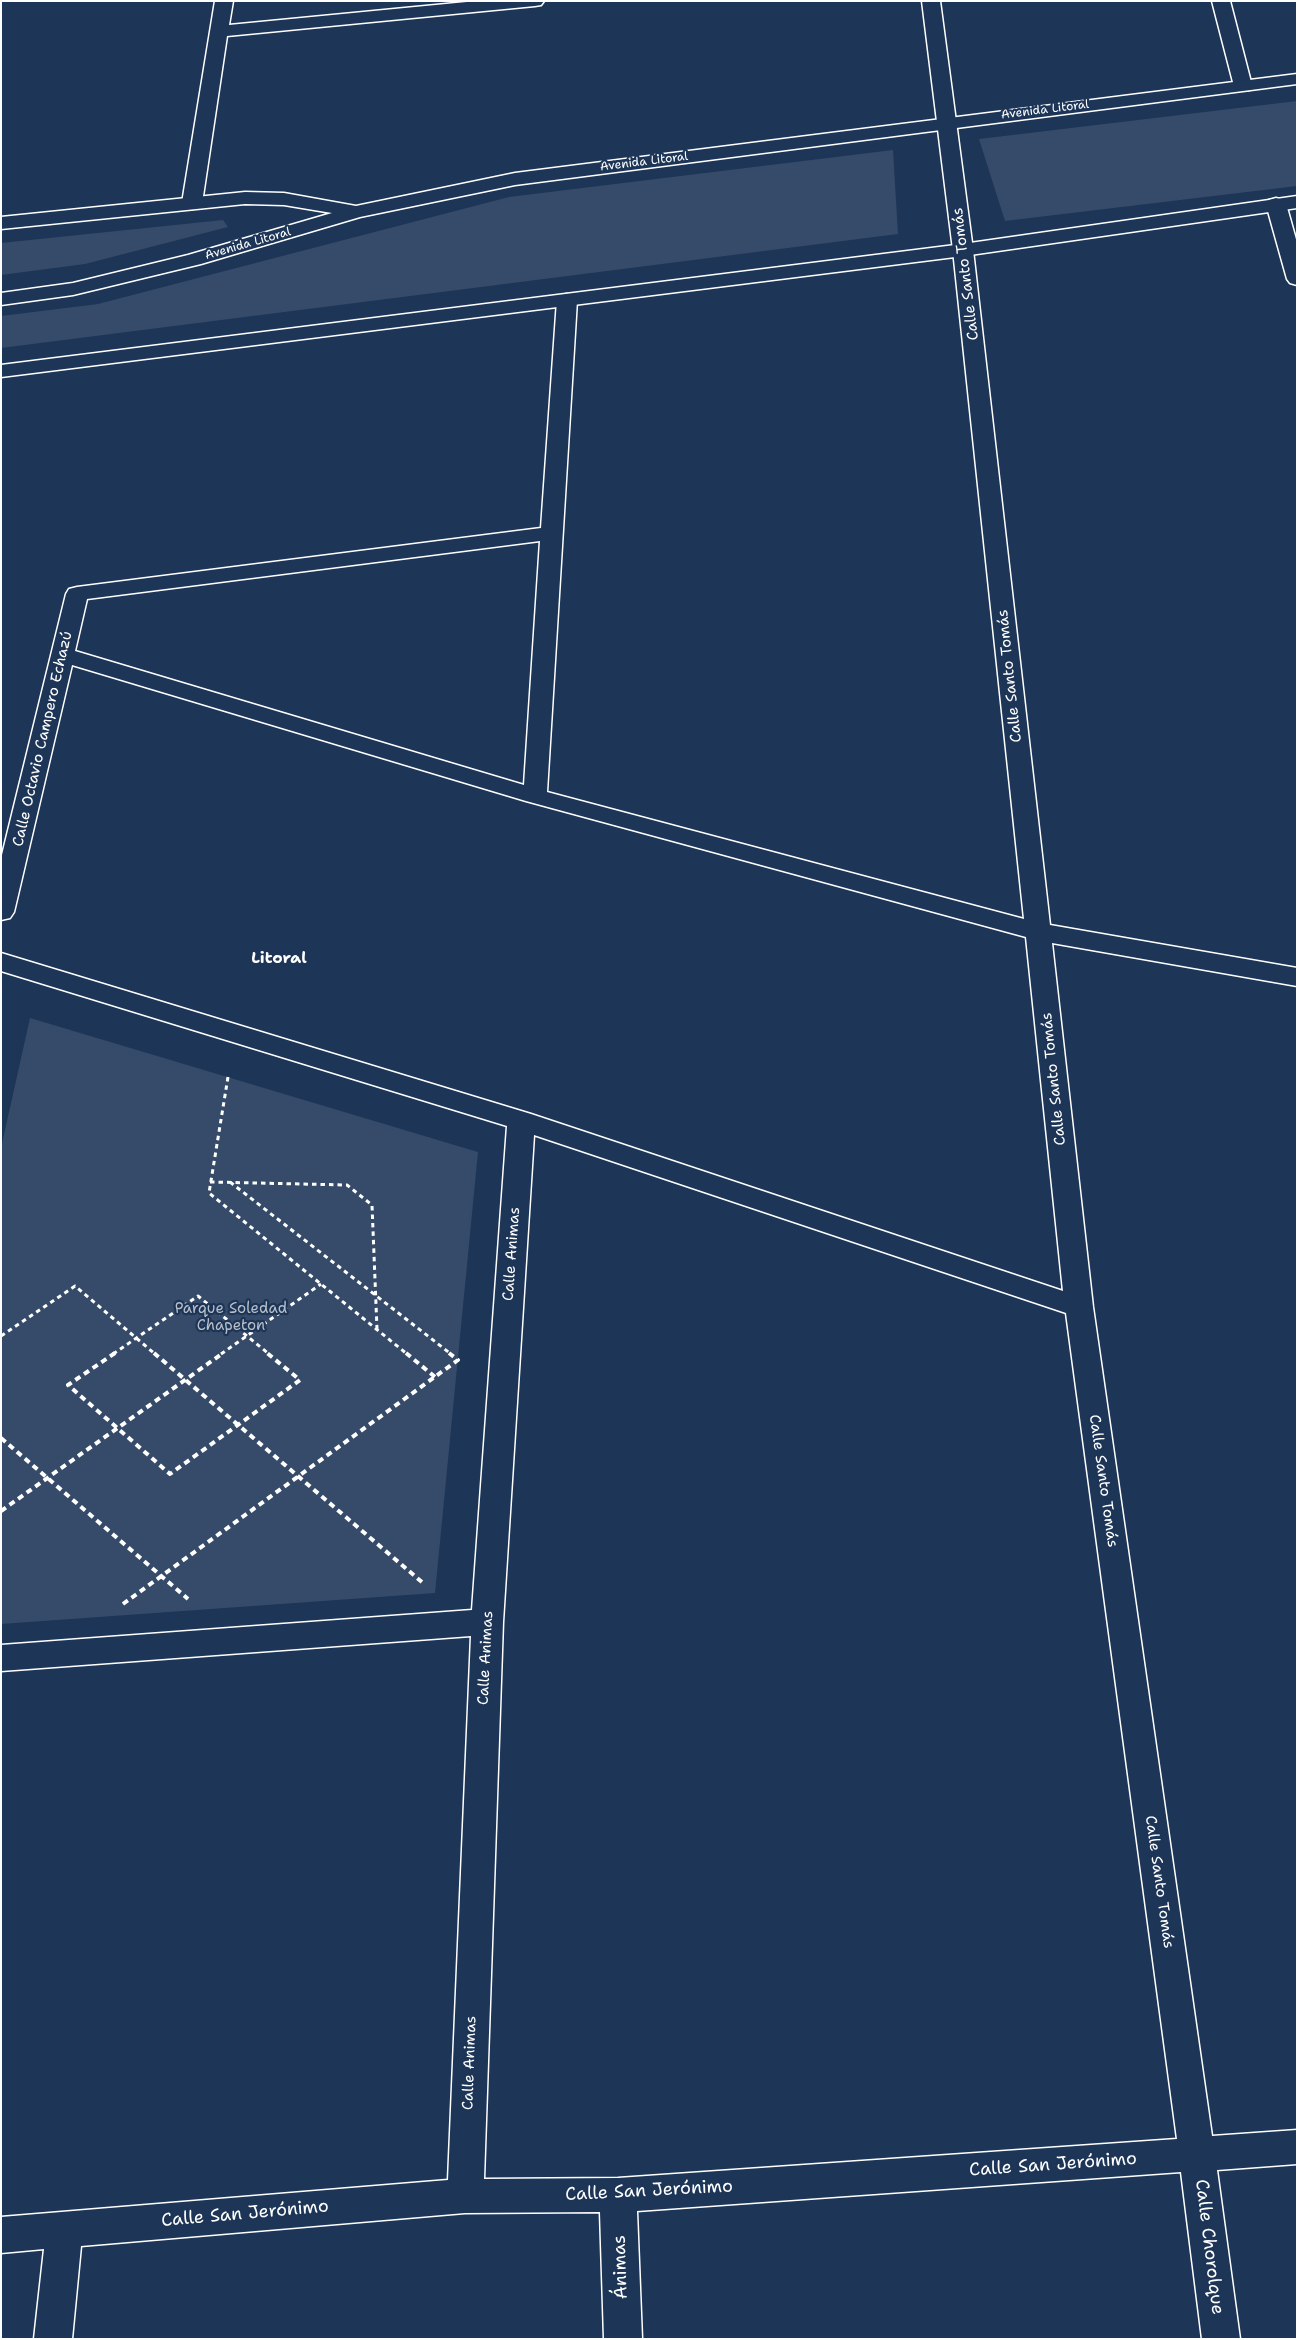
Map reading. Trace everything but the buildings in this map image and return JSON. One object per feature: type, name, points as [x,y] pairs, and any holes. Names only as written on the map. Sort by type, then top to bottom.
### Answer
[{"type":"street","points":[[192,204],[224,1]]},
{"type":"street","points":[[219,31],[535,1]]},
{"type":"street","name":"Calle Santo Tomás","points":[[931,1],[963,250],[1078,1306],[1197,2154]]},
{"type":"street","points":[[1222,1],[1244,86]]},
{"type":"street","name":"Avenida Litoral","points":[[1,299],[73,289],[194,260],[356,212],[515,178],[1297,79]]},
{"type":"street","points":[[1,223],[245,198],[284,199],[327,205],[356,212]]},
{"type":"street","points":[[1,371],[963,250],[1297,202]]},
{"type":"street","points":[[1276,204],[1297,279]]},
{"type":"street","points":[[535,796],[567,300]]},
{"type":"street","name":"Calle Octavio Campero Echazú","points":[[1,912],[77,594],[553,533]]},
{"type":"street","points":[[62,655],[535,796],[1038,932],[1297,977]]},
{"type":"street","points":[[1,962],[521,1121],[1078,1306]]},
{"type":"street","name":"Calle Animas","points":[[465,2196],[487,1622],[521,1121]]},
{"type":"street","points":[[1,1658],[487,1622]]},
{"type":"street","name":"Calle San Jerónimo","points":[[1,2235],[465,2196],[618,2195],[1297,2147]]},
{"type":"street","name":"Calle Chorolque","points":[[1197,2154],[1220,2339]]},
{"type":"street","name":"Ánimas","points":[[618,2195],[623,2339]]},
{"type":"street","points":[[53,2339],[64,2229]]},
{"type":"path","points":[[228,1077],[209,1193],[435,1377]]},
{"type":"path","points":[[210,1182],[347,1185],[372,1205],[377,1330]]},
{"type":"path","points":[[122,1605],[458,1360],[230,1182]]},
{"type":"path","points":[[1,1511],[46,1477],[321,1284]]},
{"type":"path","points":[[1,1336],[75,1286],[428,1587]]},
{"type":"path","points":[[198,1296],[300,1380],[170,1474],[68,1385],[136,1339],[198,1296]]},
{"type":"path","points":[[1,1438],[194,1604]]},
{"type":"green space","points":[[1297,101],[1297,186],[1005,221],[979,139]]},
{"type":"green space","points":[[893,150],[898,234],[1,348],[1,316],[98,304],[509,197]]},
{"type":"green space","points":[[223,220],[228,227],[85,264],[1,275],[1,243]]},
{"type":"green space","name":"Parque Soledad Chapeton","points":[[30,1018],[478,1152],[435,1593],[1,1624],[1,1148]]},
{"type":"district","name":"Litoral","points":[[279,959]]}]
